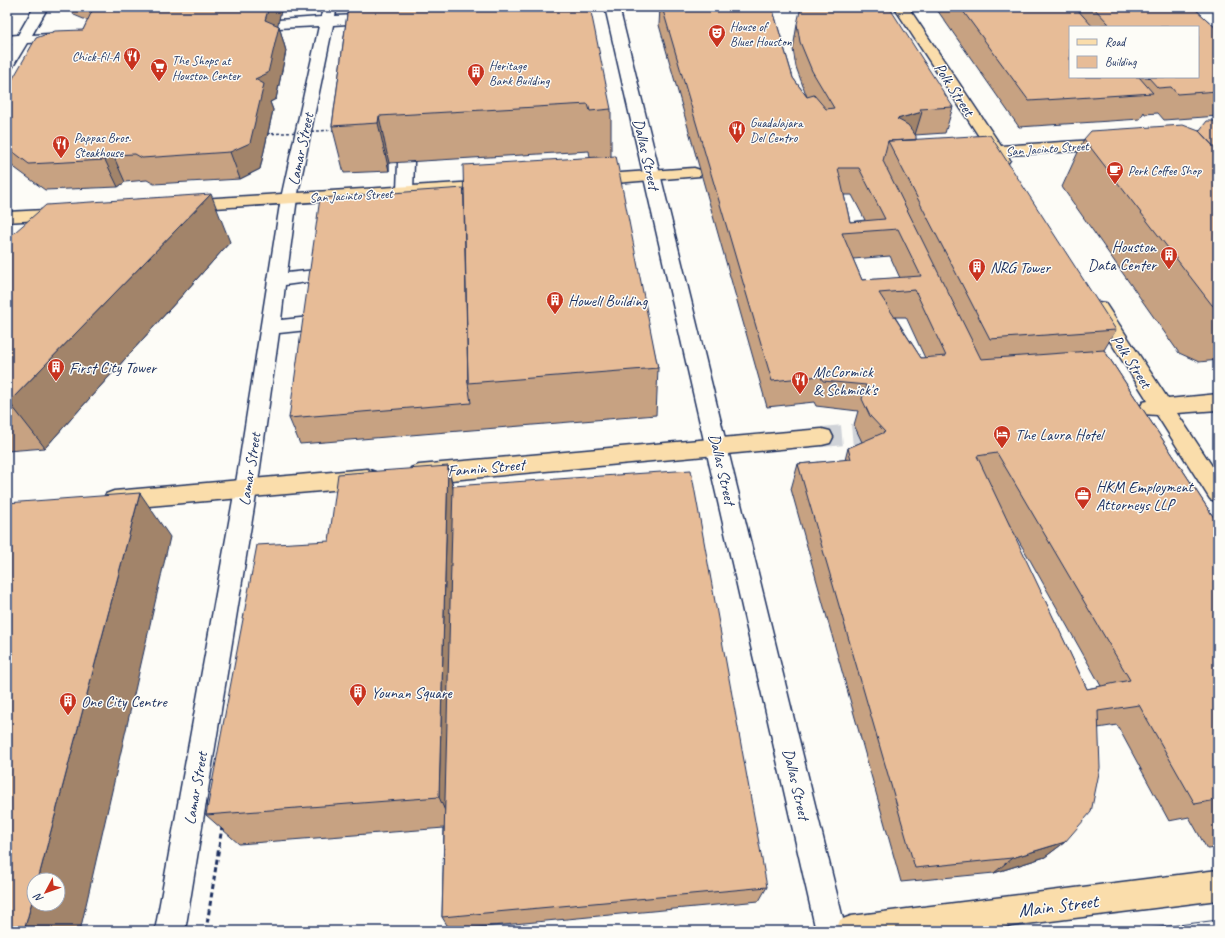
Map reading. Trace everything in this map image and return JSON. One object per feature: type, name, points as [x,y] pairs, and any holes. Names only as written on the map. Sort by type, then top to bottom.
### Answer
[{"type":"main road","name":"Polk Street","points":[[901,7],[1013,178]]},
{"type":"main road","name":"San Jacinto Street","points":[[967,153],[1123,144]]},
{"type":"main road","points":[[572,181],[694,173]]},
{"type":"main road","name":"San Jacinto Street","points":[[165,207],[186,212],[289,198],[508,185]]},
{"type":"main road","points":[[7,217],[78,213]]},
{"type":"main road","name":"Polk Street","points":[[1090,296],[1218,493]]},
{"type":"main road","points":[[1133,410],[1218,402]]},
{"type":"main road","name":"Fannin Street","points":[[104,507],[246,489],[822,437]]},
{"type":"main road","name":"Main Street","points":[[851,931],[1218,885]]},
{"type":"street","points":[[7,65],[41,7]]},
{"type":"street","name":"Dallas Street","points":[[612,7],[831,931]]},
{"type":"street","points":[[278,24],[329,14],[389,17]]},
{"type":"street","name":"Lamar Street","points":[[170,931],[246,489],[289,198],[329,14]]},
{"type":"street","points":[[7,40],[80,36]]},
{"type":"street","points":[[405,191],[406,162]]},
{"type":"street","points":[[277,280],[316,276]]},
{"type":"street","points":[[270,327],[310,324]]},
{"type":"path","points":[[268,134],[341,129]]},
{"type":"building","name":"The Shops at Houston Center","points":[[94,7],[269,7],[265,20],[279,26],[268,73],[255,79],[264,84],[250,143],[230,152],[142,158],[135,154],[113,155],[105,160],[29,164],[7,147],[7,89],[36,38],[55,31],[83,30]]},
{"type":"building","points":[[348,7],[590,7],[611,109],[590,111],[588,104],[379,116],[378,123],[332,126]]},
{"type":"building","name":"The Laura Hotel","points":[[662,7],[772,7],[793,78],[807,97],[814,95],[826,109],[834,108],[812,71],[800,42],[797,24],[800,11],[804,7],[889,7],[953,107],[920,109],[922,112],[897,119],[908,125],[916,136],[916,140],[888,141],[883,161],[981,359],[1104,350],[1218,524],[1218,804],[1216,800],[1195,804],[1139,705],[1098,711],[1100,768],[1091,812],[1065,842],[1012,858],[915,868],[798,464],[851,459],[848,448],[885,432],[870,416],[862,399],[866,385],[823,381],[820,376],[772,381]],"holes":[[[838,168],[859,168],[885,219],[850,222]],[[898,229],[921,276],[862,280],[842,233]],[[915,290],[946,356],[921,358],[879,293]],[[997,453],[1130,680],[1087,689],[977,456]]]},
{"type":"building","points":[[960,7],[1075,7],[1092,26],[1069,26],[1069,78],[1140,78],[1153,93],[1029,101]]},
{"type":"building","points":[[1093,7],[1193,7],[1218,30],[1218,91],[1177,94],[1171,87],[1158,88],[1149,78],[1199,78],[1199,26],[1101,25],[1109,24]]},
{"type":"building","points":[[1207,121],[1218,121],[1218,151],[1199,131]]},
{"type":"building","points":[[1183,125],[1199,131],[1218,151],[1218,308],[1212,305],[1084,139],[1091,131]]},
{"type":"building","points":[[990,135],[1116,330],[990,339],[888,141]]},
{"type":"building","name":"Howell Building","points":[[616,156],[658,368],[468,383],[463,165]]},
{"type":"building","points":[[464,188],[468,383],[471,403],[289,418],[320,198]]},
{"type":"building","points":[[211,194],[9,402],[7,402],[7,239],[46,205]]},
{"type":"building","name":"Younan Square","points":[[448,466],[439,797],[206,815],[257,545],[329,541],[338,474]]},
{"type":"building","points":[[691,470],[767,887],[442,917],[453,486]]},
{"type":"building","points":[[140,493],[40,872],[26,872],[26,912],[29,912],[24,931],[7,931],[7,503]]},
{"type":"tunnel","points":[[822,437],[888,431]]},
{"type":"tram line","points":[[1131,931],[1218,920]]},
{"type":"place","name":"House of Blues Houston","points":[[717,48]]},
{"type":"place","name":"Chick-fil-A","points":[[132,71]]},
{"type":"place","name":"The Shops at Houston Center","points":[[159,82]]},
{"type":"place","name":"Heritage Bank Building","points":[[476,87]]},
{"type":"place","name":"Guadalajara Del Centro","points":[[737,144]]},
{"type":"place","name":"Pappas Bros. Steakhouse","points":[[61,159]]},
{"type":"place","name":"Perk Coffee Shop","points":[[1115,185]]},
{"type":"place","name":"Houston Data Center","points":[[1169,270]]},
{"type":"place","name":"NRG Tower","points":[[977,282]]},
{"type":"place","name":"Howell Building","points":[[555,315]]},
{"type":"place","name":"First City Tower","points":[[56,382]]},
{"type":"place","name":"McCormick & Schmick's","points":[[800,395]]},
{"type":"place","name":"The Laura Hotel","points":[[1002,449]]},
{"type":"place","name":"HKM Employment Attorneys LLP","points":[[1083,510]]},
{"type":"place","name":"Younan Square","points":[[358,707]]},
{"type":"place","name":"One City Centre","points":[[68,716]]}]
